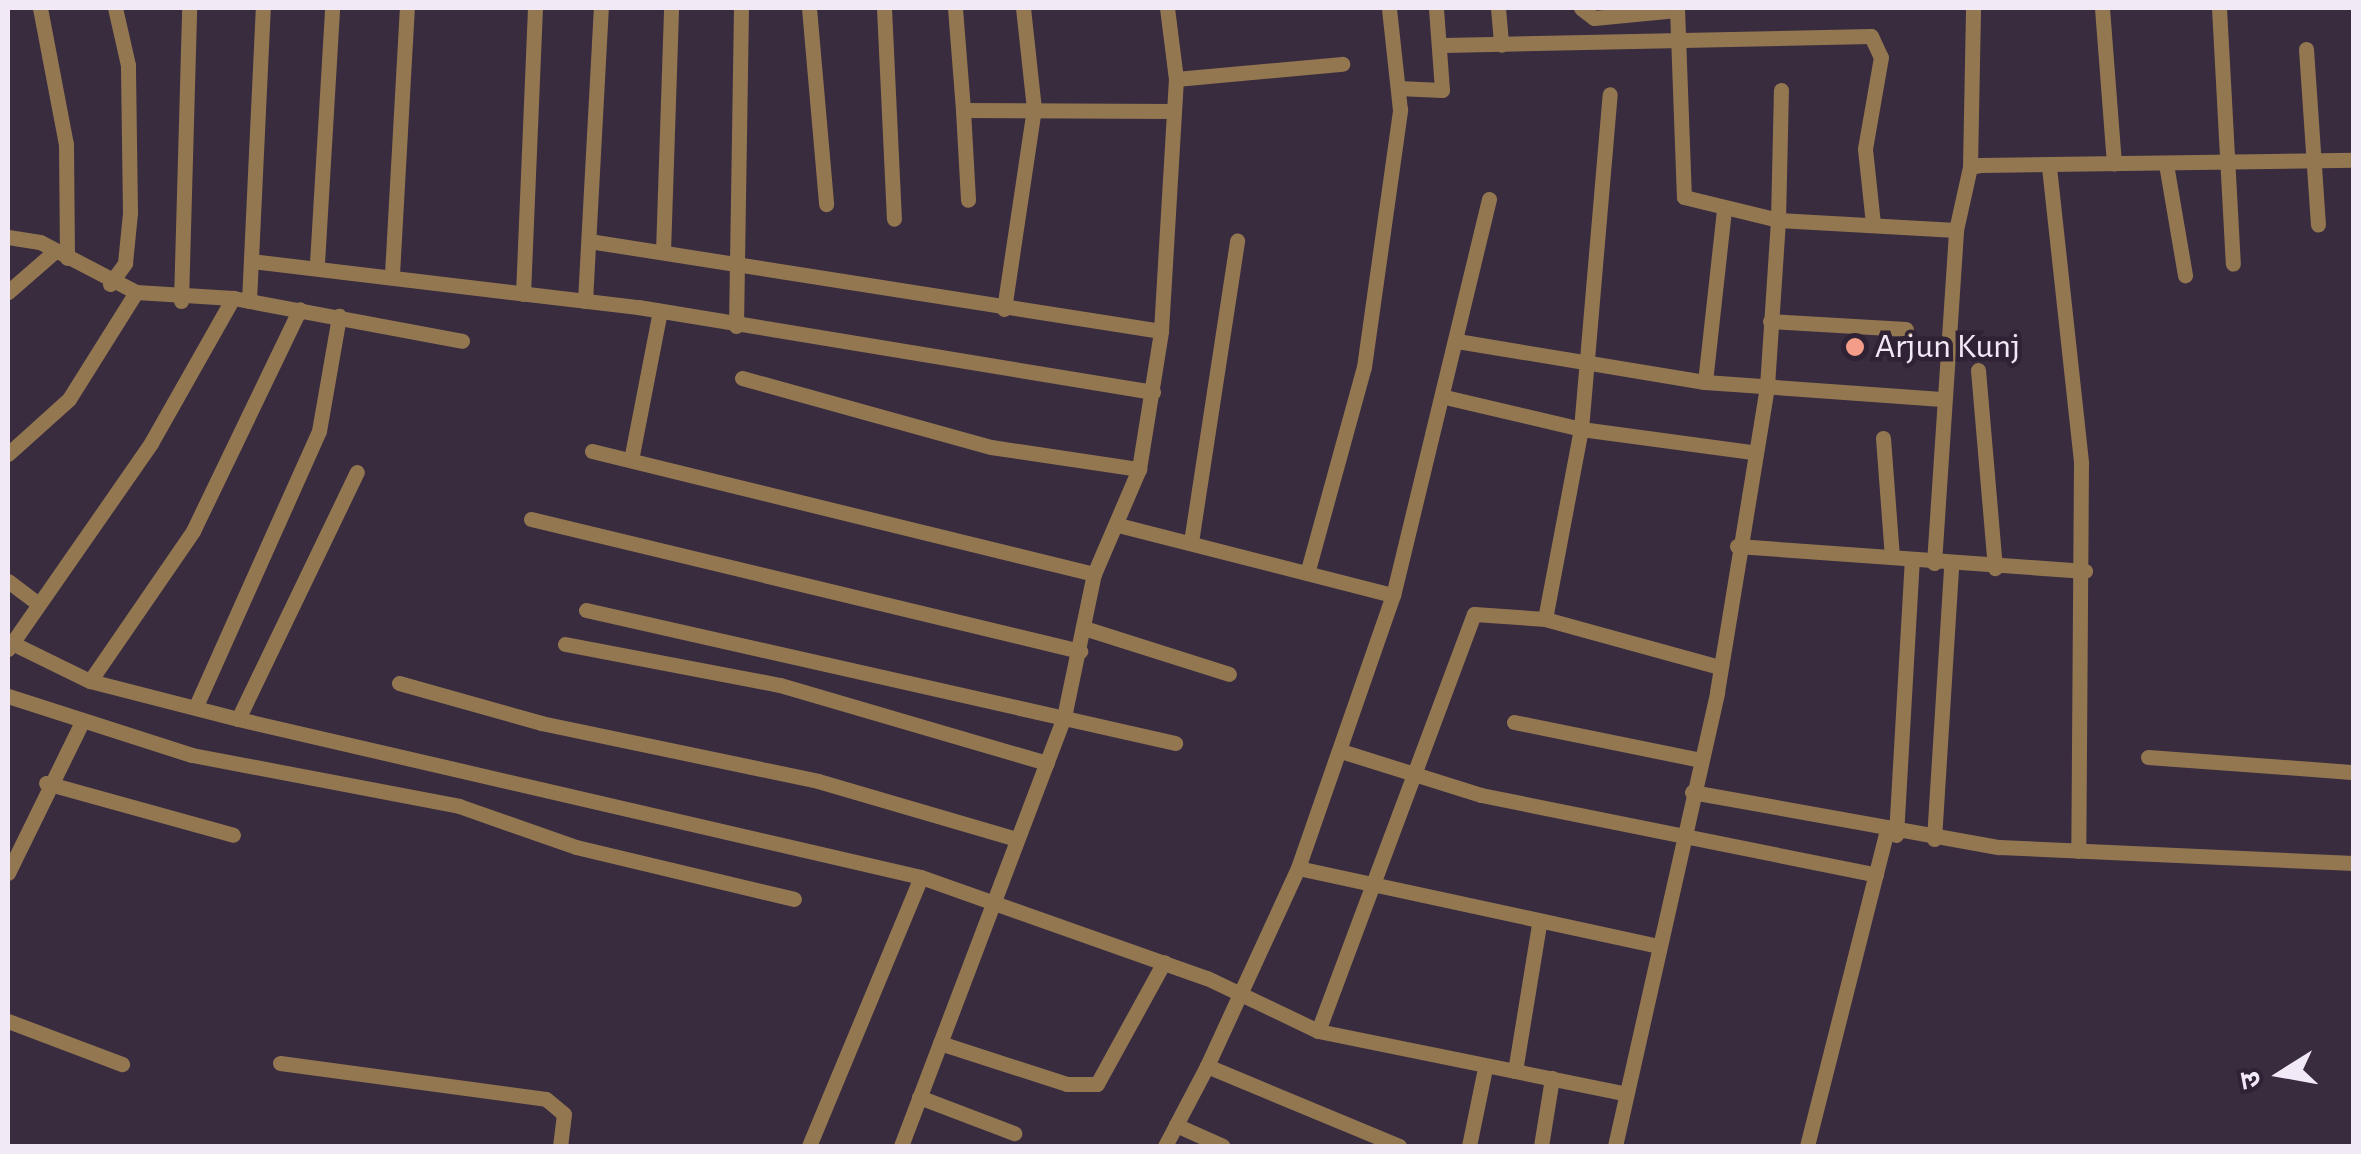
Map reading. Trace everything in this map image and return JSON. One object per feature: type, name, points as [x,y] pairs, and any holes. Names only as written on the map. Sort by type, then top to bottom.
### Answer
[{"type":"street","points":[[40,8],[66,144],[61,254]]},
{"type":"street","points":[[110,284],[125,262],[130,213],[128,64],[115,8]]},
{"type":"street","points":[[181,302],[190,8]]},
{"type":"street","points":[[263,8],[251,261],[241,299],[151,442],[10,646],[90,681],[238,720],[920,876],[1164,962],[1318,1031],[1623,1093]]},
{"type":"street","points":[[317,263],[332,8]]},
{"type":"street","points":[[392,274],[407,8]]},
{"type":"street","points":[[523,294],[535,8]]},
{"type":"street","points":[[584,301],[601,8]]},
{"type":"street","points":[[663,252],[671,8]]},
{"type":"street","points":[[736,326],[740,8]]},
{"type":"street","points":[[809,8],[826,204]]},
{"type":"street","points":[[884,8],[894,219]]},
{"type":"street","points":[[955,8],[968,200]]},
{"type":"street","points":[[1004,309],[1034,109],[1023,8]]},
{"type":"street","points":[[901,1146],[1064,717],[1094,574],[1139,469],[1161,331],[1176,79],[1167,8]]},
{"type":"street","points":[[1308,570],[1364,368],[1398,88],[1389,8]]},
{"type":"street","points":[[1398,88],[1442,90],[1444,45],[1436,8]]},
{"type":"street","points":[[1498,8],[1501,45]]},
{"type":"street","points":[[1581,8],[1594,18],[1677,9],[1679,189],[1724,211],[1778,220],[1956,230]]},
{"type":"street","points":[[1934,839],[1942,399],[1956,230],[1970,167],[1973,8]]},
{"type":"street","points":[[2102,8],[2114,164]]},
{"type":"street","points":[[2219,8],[2224,164],[2233,264]]},
{"type":"street","points":[[1444,45],[1860,35],[1878,43],[1865,149],[1873,224]]},
{"type":"street","points":[[2306,49],[2310,161],[2318,225]]},
{"type":"street","points":[[1176,79],[1342,64]]},
{"type":"street","points":[[1615,1146],[1654,945],[1719,667],[1752,452],[1767,386],[1778,220],[1781,90]]},
{"type":"street","points":[[1545,619],[1581,429],[1583,366],[1610,94]]},
{"type":"street","points":[[963,110],[1174,111]]},
{"type":"street","points":[[1970,167],[2354,160]]},
{"type":"street","points":[[2166,164],[2185,274]]},
{"type":"street","points":[[2049,167],[2076,360],[2086,571],[2078,851]]},
{"type":"street","points":[[1165,1146],[1241,996],[1344,752],[1394,595],[1445,397],[1489,199]]},
{"type":"street","points":[[1705,382],[1724,211]]},
{"type":"street","points":[[8,237],[61,254],[110,284],[136,292],[181,302],[241,299],[462,340]]},
{"type":"street","points":[[1191,542],[1237,240]]},
{"type":"street","points":[[588,241],[1161,331]]},
{"type":"street","points":[[8,292],[61,254]]},
{"type":"street","points":[[251,261],[317,263],[660,311],[1153,392]]},
{"type":"street","points":[[8,454],[69,398],[136,292]]},
{"type":"street","points":[[90,681],[193,530],[300,308]]},
{"type":"street","points":[[631,460],[660,311]]},
{"type":"street","points":[[196,706],[318,431],[339,316]]},
{"type":"street","points":[[1770,321],[1906,329]]},
{"type":"street","points":[[1457,341],[1583,366],[1705,382],[1942,399]]},
{"type":"street","points":[[1978,370],[1995,568]]},
{"type":"street","points":[[742,378],[992,447],[1139,469]]},
{"type":"street","points":[[1445,397],[1581,429],[1752,452]]},
{"type":"street","points":[[1883,438],[1892,557]]},
{"type":"street","points":[[592,451],[1094,574]]},
{"type":"street","points":[[238,720],[357,472]]},
{"type":"street","points":[[531,519],[1080,651]]},
{"type":"street","points":[[1118,525],[1308,570],[1394,595]]},
{"type":"street","points":[[1738,546],[1995,568],[2086,571]]},
{"type":"street","points":[[1807,1146],[1876,875],[1891,834],[1912,560]]},
{"type":"street","points":[[8,582],[38,604]]},
{"type":"street","points":[[586,610],[1174,743]]},
{"type":"street","points":[[1318,1031],[1474,614],[1545,619],[1719,667]]},
{"type":"street","points":[[1084,628],[1230,674]]},
{"type":"street","points":[[564,644],[780,685],[1047,763]]},
{"type":"street","points":[[400,682],[541,723],[818,781],[1016,839]]},
{"type":"street","points":[[8,696],[82,722],[295,780],[458,806],[576,848],[794,899]]},
{"type":"street","points":[[8,872],[46,783],[82,722]]},
{"type":"street","points":[[1514,722],[1700,760]]},
{"type":"street","points":[[1344,752],[1416,777],[1678,839],[1876,875]]},
{"type":"street","points":[[2148,757],[2354,772]]},
{"type":"street","points":[[46,783],[234,835]]},
{"type":"street","points":[[1692,792],[1891,834],[1934,839],[2078,851],[2354,863]]},
{"type":"street","points":[[1298,868],[1539,925],[1654,945]]},
{"type":"street","points":[[809,1146],[920,876]]},
{"type":"street","points":[[1515,1071],[1539,925]]},
{"type":"street","points":[[940,1042],[1067,1084],[1097,1084],[1164,962]]},
{"type":"street","points":[[8,1022],[122,1064]]},
{"type":"street","points":[[280,1063],[546,1099],[564,1114],[561,1146]]},
{"type":"street","points":[[1207,1066],[1399,1146]]},
{"type":"street","points":[[1469,1146],[1485,1068]]},
{"type":"street","points":[[1541,1146],[1552,1078]]},
{"type":"street","points":[[919,1097],[1014,1133]]},
{"type":"street","points":[[1176,1125],[1223,1146]]},
{"type":"place","name":"Arjun Kunj","points":[[1855,347]]}]
